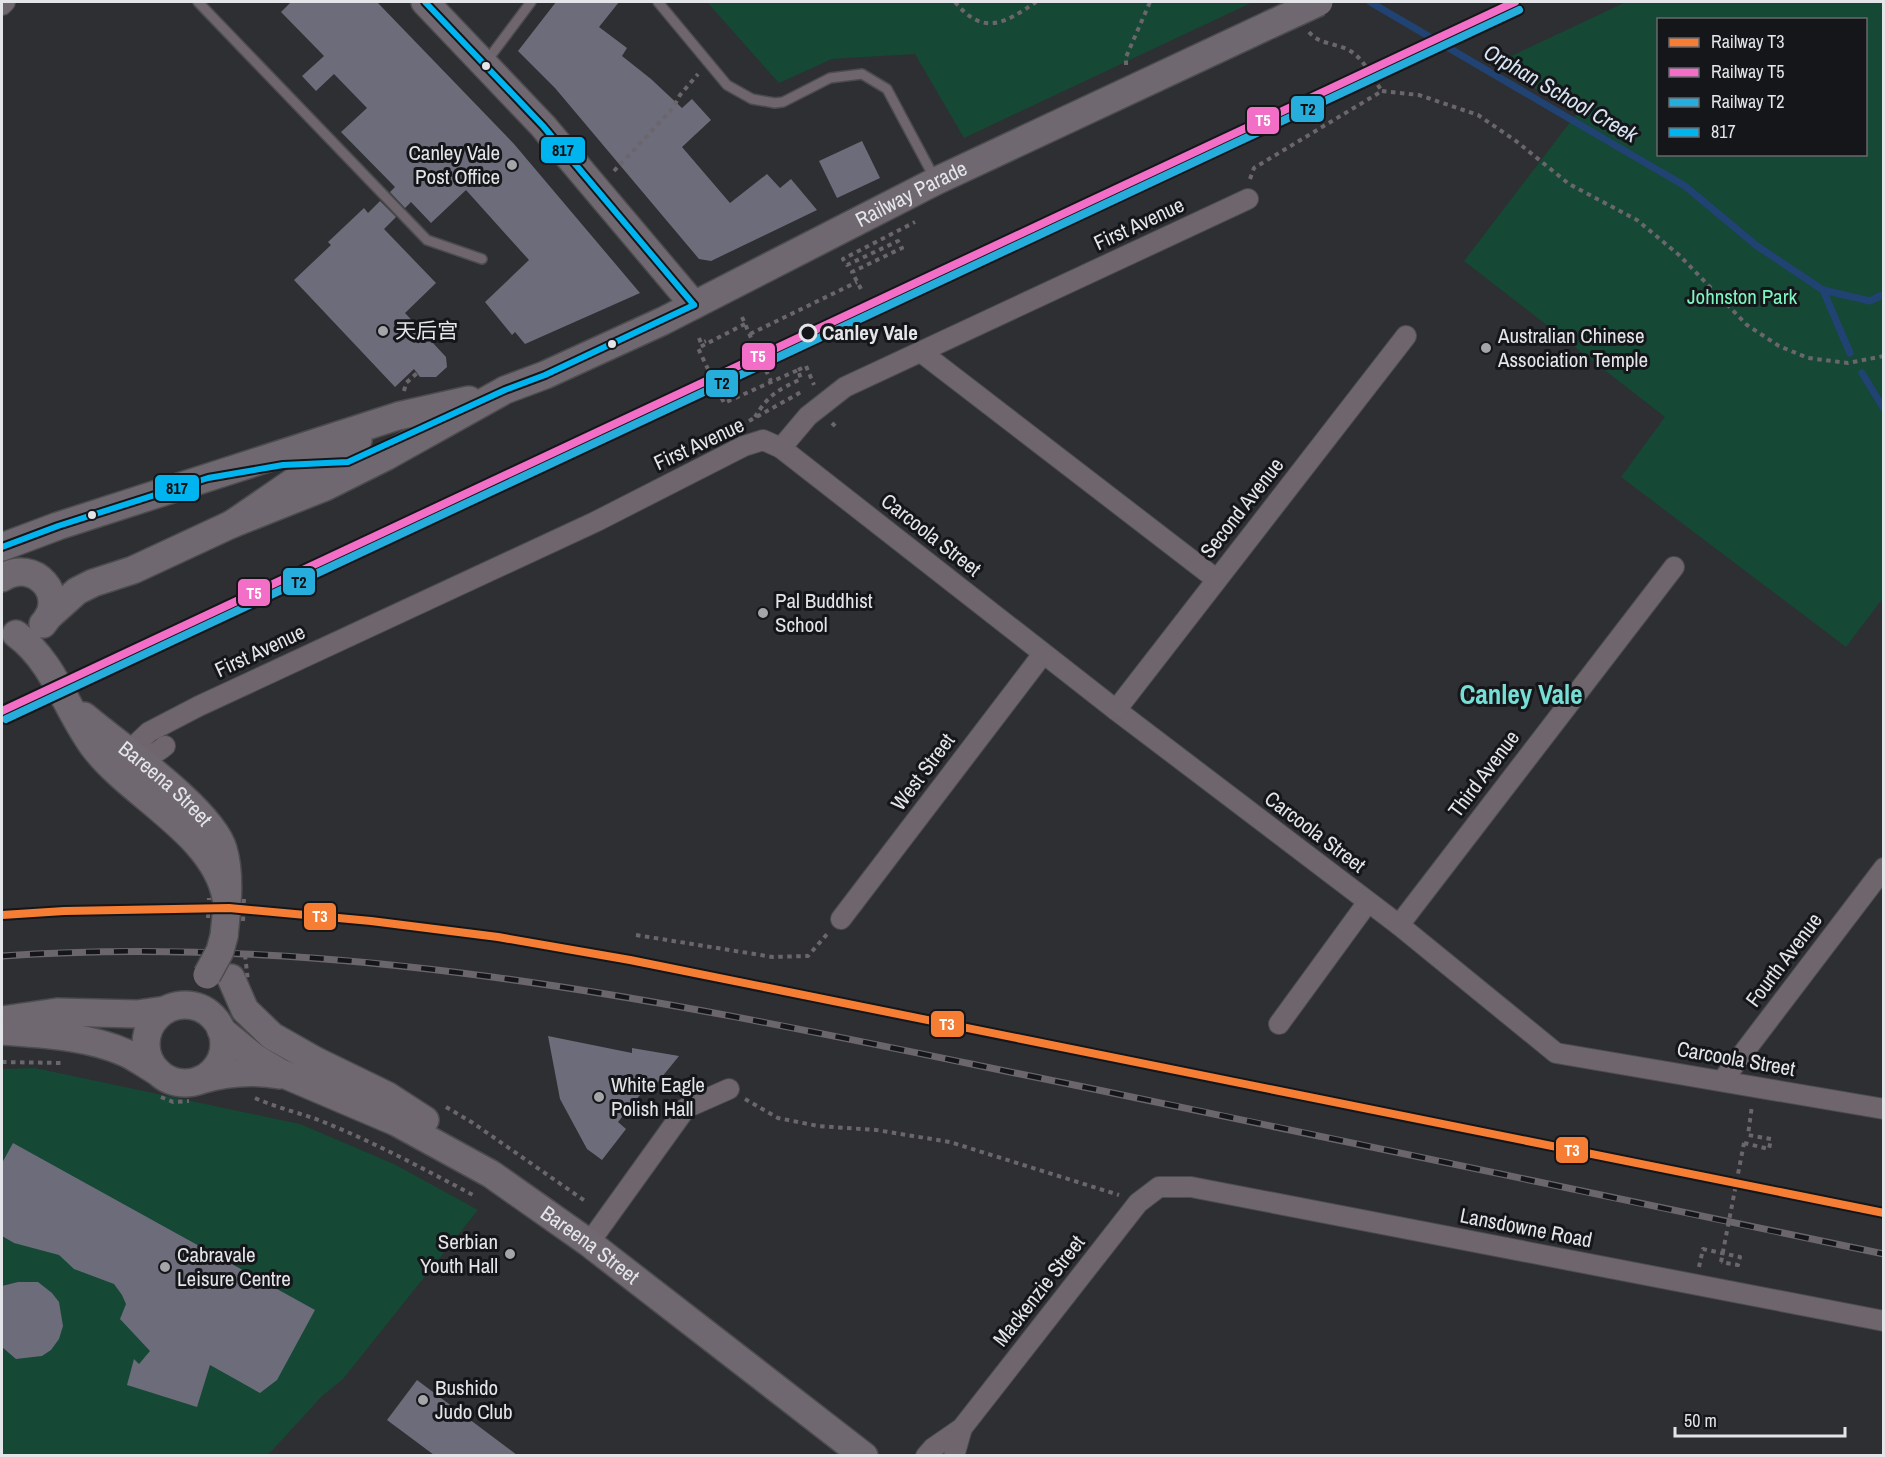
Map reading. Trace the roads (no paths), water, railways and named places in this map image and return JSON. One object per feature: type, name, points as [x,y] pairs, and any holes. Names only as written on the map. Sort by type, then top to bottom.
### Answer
[{"type":"main road","points":[[425,2],[543,126],[694,305]]},
{"type":"main road","name":"Railway Parade","points":[[232,524],[325,487],[387,456],[505,390],[581,359],[694,305],[936,181],[1319,2]]},
{"type":"main road","name":"Railway Parade","points":[[2,547],[58,526],[398,416],[505,390]]},
{"type":"main road","points":[[208,478],[283,465],[348,462],[477,405]]},
{"type":"main road","points":[[8,632],[34,631],[77,591],[149,563],[232,524],[318,465],[398,416]]},
{"type":"main road","points":[[13,575],[74,577],[117,575]]},
{"type":"main road","name":"Bareena Street","points":[[13,575],[39,578],[49,590],[52,605],[47,619],[44,642],[49,669]]},
{"type":"main road","name":"Bareena Street","points":[[8,632],[38,654],[49,669],[82,729],[101,755],[192,839],[210,861],[223,884],[226,898]]},
{"type":"main road","name":"Bareena Street","points":[[62,694],[77,710],[165,783],[209,824],[223,849],[226,898],[224,942],[220,951],[220,977],[170,1008]]},
{"type":"main road","points":[[128,752],[130,766],[153,795],[159,809]]},
{"type":"main road","points":[[155,1083],[166,1078],[199,1089],[219,1064],[224,1047],[219,1026],[220,977]]},
{"type":"main road","points":[[220,977],[245,1010],[272,1036],[405,1107],[432,1125],[506,1185]]},
{"type":"main road","points":[[2,1020],[57,1012],[137,1014],[183,1005],[199,1007],[212,1016],[219,1026]]},
{"type":"main road","points":[[155,1083],[146,1052],[146,1035],[153,1020],[170,1008]]},
{"type":"main road","name":"Bareena Street","points":[[219,1026],[254,1057],[290,1078],[396,1122],[506,1185],[589,1243],[848,1451]]},
{"type":"main road","points":[[2,1031],[72,1039],[111,1048],[134,1057],[155,1083]]},
{"type":"main road","name":"Bareena Street","points":[[199,1089],[233,1072],[256,1072],[290,1078]]},
{"type":"street","points":[[2,5],[5,2]]},
{"type":"street","name":"First Avenue","points":[[128,752],[149,732],[187,713],[595,522],[744,446],[763,440],[781,448],[808,416],[833,396],[860,380],[1249,190]]},
{"type":"street","name":"Second Avenue","points":[[1116,710],[1406,336]]},
{"type":"street","points":[[921,352],[1216,579]]},
{"type":"street","name":"Carcoola Street","points":[[781,448],[1043,654],[1399,926],[1556,1053],[1884,1109]]},
{"type":"street","name":"Third Avenue","points":[[1399,926],[1674,567]]},
{"type":"street","name":"West Street","points":[[841,919],[1043,654]]},
{"type":"street","name":"First Avenue","points":[[165,783],[159,765],[170,731],[187,713]]},
{"type":"street","points":[[82,729],[113,747],[146,756],[156,754],[165,746]]},
{"type":"street","name":"Fourth Avenue","points":[[1722,1081],[1884,868]]},
{"type":"street","points":[[1279,1024],[1368,902]]},
{"type":"street","points":[[589,1243],[686,1108],[729,1089]]},
{"type":"street","name":"Mackenzie Street","points":[[926,1455],[962,1428],[1138,1203],[1158,1187]]},
{"type":"street","name":"Lansdowne Road","points":[[1158,1187],[1191,1187],[1884,1321]]},
{"type":"street","name":"Mackenzie Street","points":[[954,1455],[962,1428]]},
{"type":"lane","points":[[198,2],[427,240],[482,259]]},
{"type":"lane","points":[[485,63],[531,2]]},
{"type":"lane","points":[[657,2],[727,85],[752,99],[783,102],[830,78],[862,74],[887,89],[936,181]]},
{"type":"waterway","name":"Orphan School Creek","points":[[1370,2],[1685,186],[1757,246],[1823,290],[1870,301],[1884,294]]},
{"type":"waterway","points":[[1823,290],[1850,353]]},
{"type":"waterway","points":[[1862,373],[1884,409]]},
{"type":"railway","points":[[2,956],[127,951],[250,954],[373,963],[494,977],[616,996],[859,1041],[1884,1254]]},
{"type":"rail line","name":"T5","points":[[2,711],[1515,2]]},
{"type":"rail line","name":"T2","points":[[6,719],[1519,10]]},
{"type":"rail line","name":"T3","points":[[2,915],[64,911],[229,908],[371,921],[498,937],[630,960],[1884,1213]]},
{"type":"place","name":"Canley Vale Post Office","points":[[512,165]]},
{"type":"place","name":"天后宫","points":[[383,331]]},
{"type":"place","name":"Canley Vale","points":[[808,333]]},
{"type":"place","name":"Australian Chinese Association Temple","points":[[1486,348]]},
{"type":"place","name":"Pal Buddhist School","points":[[763,613]]},
{"type":"place","name":"White Eagle Polish Hall","points":[[599,1097]]},
{"type":"place","name":"Serbian Youth Hall","points":[[510,1254]]},
{"type":"place","name":"Cabravale Leisure Centre","points":[[165,1267]]},
{"type":"place","name":"Bushido Judo Club","points":[[423,1400]]},
{"type":"district","name":"Canley Vale","points":[[1521,695]]},
{"type":"park label","name":"Johnston Park","points":[[1742,297]]}]
